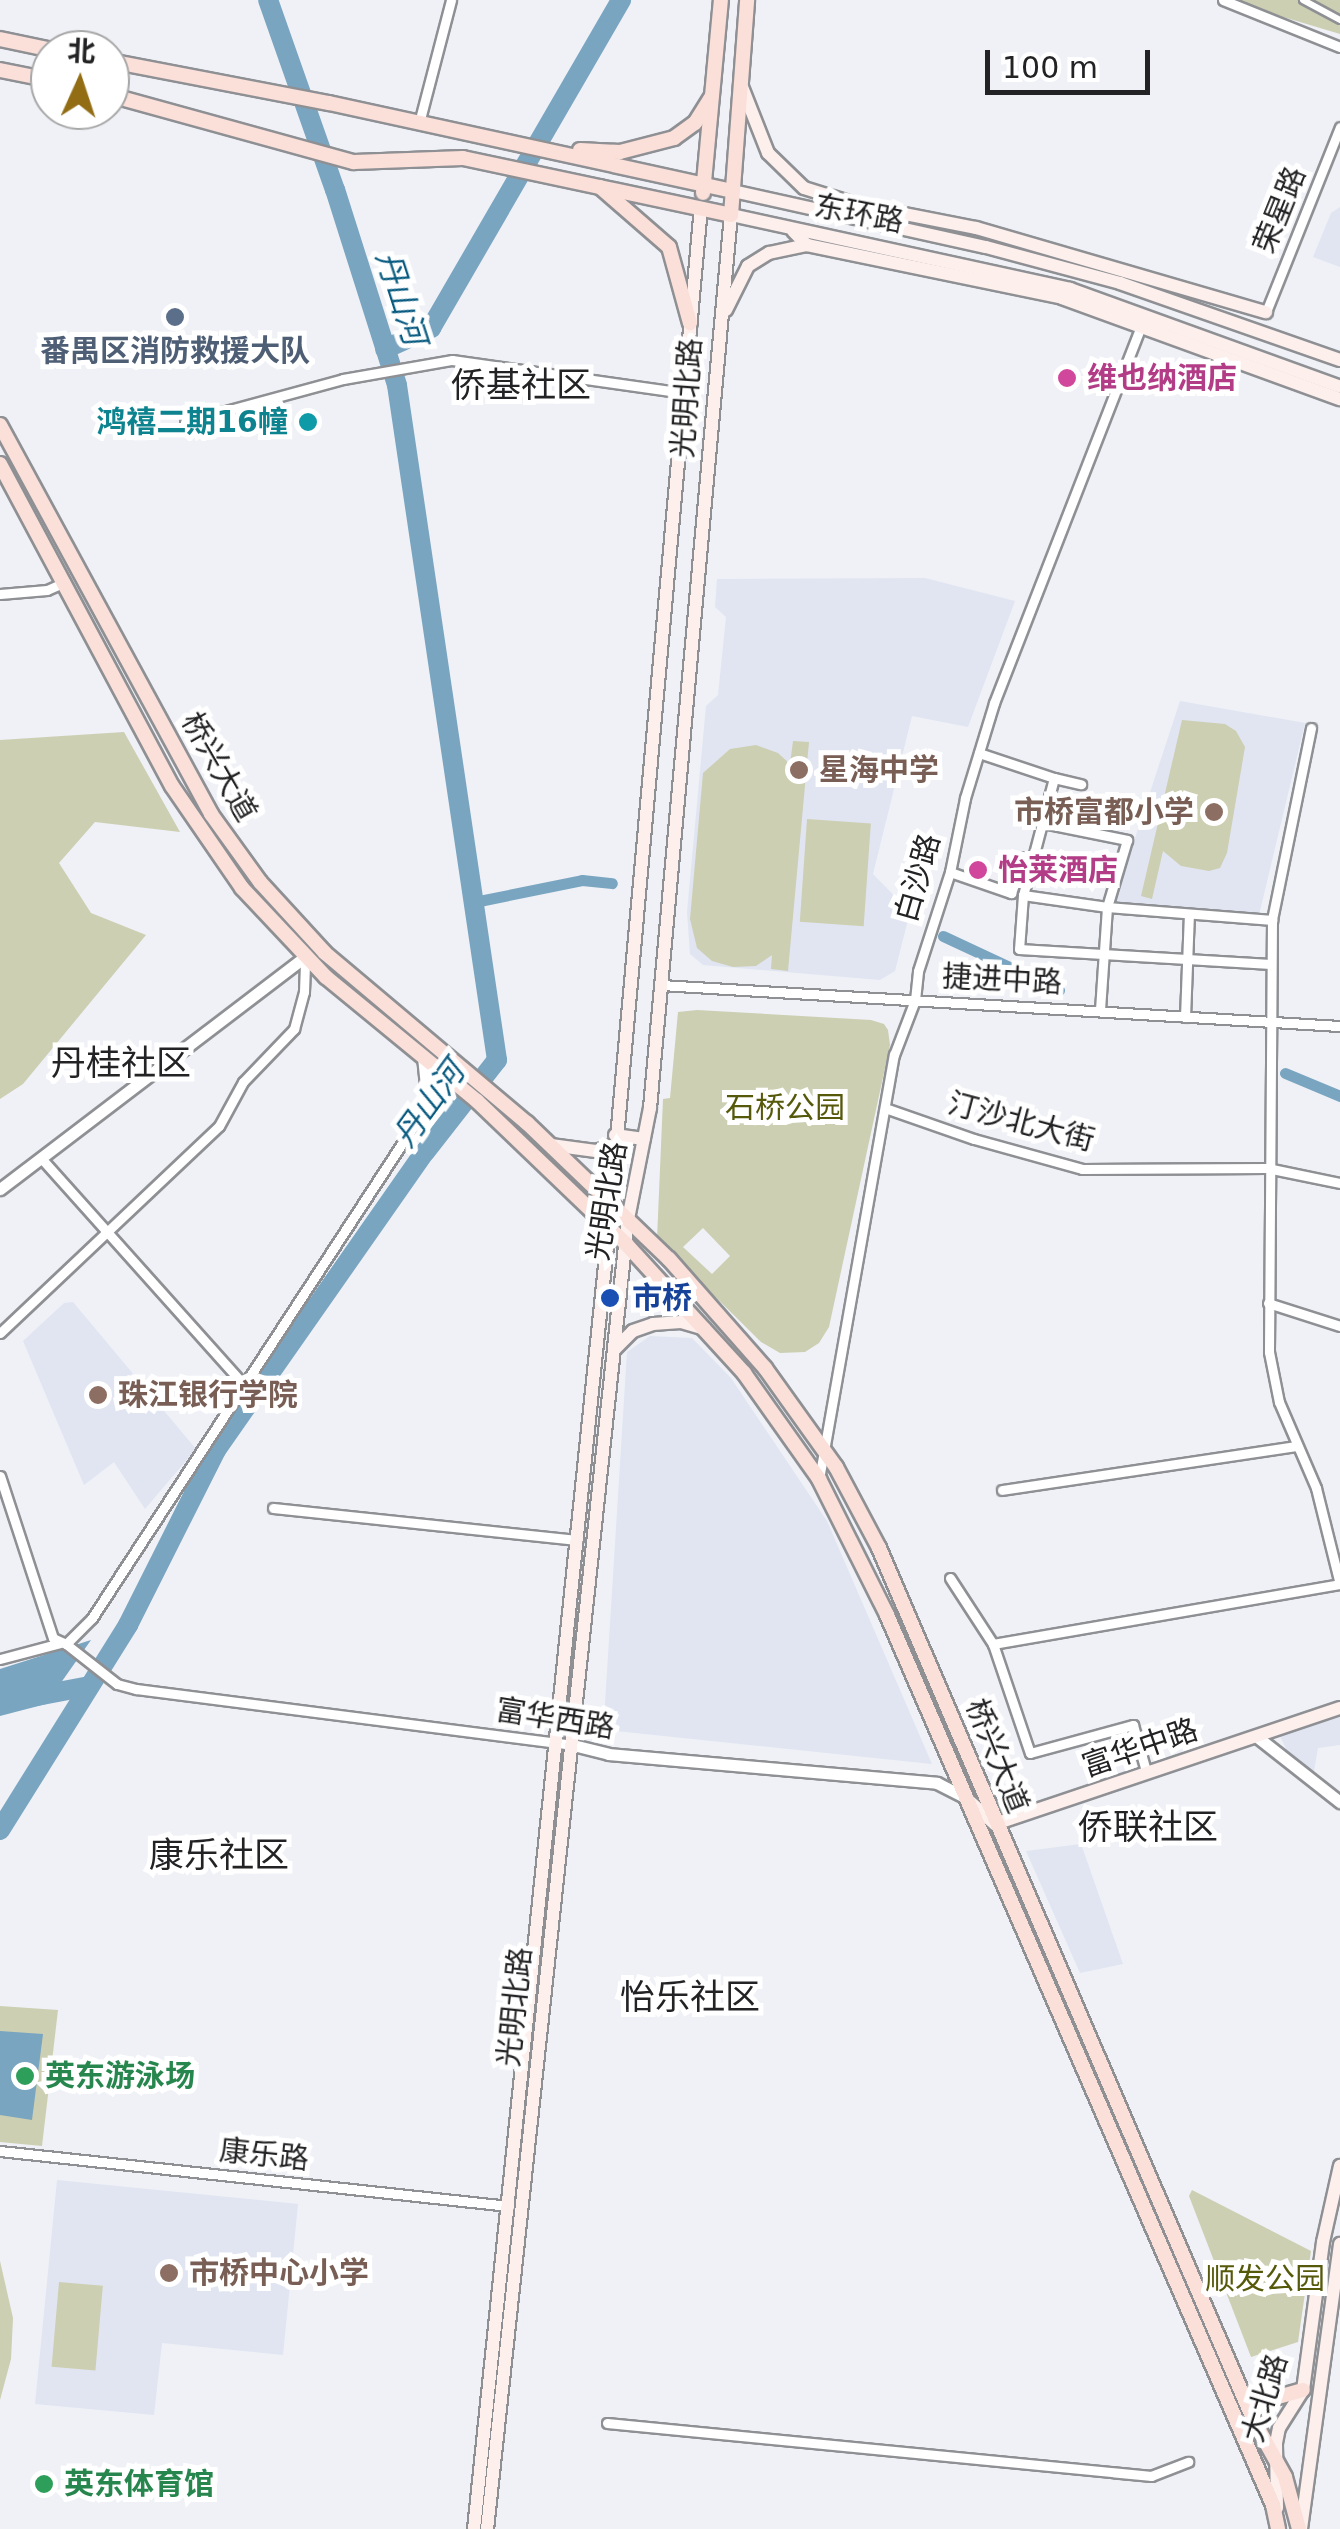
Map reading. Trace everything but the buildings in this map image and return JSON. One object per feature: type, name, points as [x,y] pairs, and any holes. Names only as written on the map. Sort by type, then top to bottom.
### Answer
[{"type":"main road","name":"光明北路","points":[[486,2529],[683,393],[716,87],[721,0]]},
{"type":"main road","name":"光明北路","points":[[474,2529],[573,1746],[628,1219],[644,1139],[661,985],[747,0]]},
{"type":"main road","points":[[0,39],[30,45]]},
{"type":"main road","name":"东环路","points":[[130,65],[554,150],[916,232],[1120,283],[1258,329]]},
{"type":"main road","points":[[0,70],[30,76]]},
{"type":"main road","points":[[554,150],[620,152],[674,138],[695,123],[716,87]]},
{"type":"main road","points":[[742,87],[760,137],[780,169],[804,188],[854,203],[976,228],[1266,312]]},
{"type":"main road","name":"东环路","points":[[130,99],[354,162],[463,158],[508,164],[791,229],[983,266],[1147,314],[1340,387]]},
{"type":"main road","points":[[596,184],[669,247],[690,323]]},
{"type":"main road","points":[[854,203],[916,232]]},
{"type":"main road","points":[[791,229],[807,245]]},
{"type":"main road","points":[[720,326],[748,266],[769,252],[807,245],[1062,298],[1340,399]]},
{"type":"main road","points":[[1217,315],[1266,312]]},
{"type":"main road","points":[[1266,312],[1248,350],[1275,374]]},
{"type":"main road","points":[[1258,329],[1340,360]]},
{"type":"main road","points":[[1312,376],[1324,354]]},
{"type":"main road","name":"桥兴大道","points":[[0,425],[196,788],[234,848],[325,953],[464,1080]]},
{"type":"main road","name":"桥兴大道","points":[[0,464],[195,823],[242,888],[304,957],[422,1056],[464,1080]]},
{"type":"main road","points":[[464,1080],[492,1104]]},
{"type":"main road","name":"桥兴大道","points":[[492,1104],[551,1145],[628,1219],[743,1342],[826,1452],[879,1548],[1243,2394],[1285,2477],[1300,2529]]},
{"type":"main road","name":"桥兴大道","points":[[492,1104],[706,1330],[756,1388],[820,1479],[880,1600],[1278,2524]]},
{"type":"main road","points":[[551,1145],[596,1151],[615,1140],[644,1139]]},
{"type":"main road","points":[[613,1351],[634,1331],[652,1324],[681,1322],[706,1330]]},
{"type":"main road","name":"富华中路","points":[[995,1824],[1340,1708]]},
{"type":"main road","points":[[965,1797],[995,1824]]},
{"type":"main road","name":"大北路","points":[[1278,2524],[1274,2459],[1279,2428],[1303,2390],[1323,2242],[1340,2166]]},
{"type":"main road","name":"大北路","points":[[1300,2529],[1333,2339],[1340,2244]]},
{"type":"main road","points":[[1243,2394],[1272,2400],[1303,2390]]},
{"type":"street","points":[[419,124],[450,0]]},
{"type":"street","points":[[1223,0],[1340,47]]},
{"type":"street","points":[[1303,0],[1340,20]]},
{"type":"street","name":"荣星路","points":[[1266,312],[1340,127]]},
{"type":"street","name":"白沙路","points":[[820,1479],[894,1055],[915,1000],[926,940],[950,872],[979,752],[1081,477],[1147,314]]},
{"type":"street","points":[[186,422],[343,379],[452,360],[683,393]]},
{"type":"street","points":[[0,594],[48,590],[64,582]]},
{"type":"street","points":[[993,1644],[1340,1584],[1316,1488],[1279,1402],[1269,1352],[1267,1168],[1272,920],[1310,728]]},
{"type":"street","points":[[979,752],[1081,784]]},
{"type":"street","points":[[1054,778],[1023,896],[1020,948],[1271,964]]},
{"type":"street","points":[[1043,822],[1127,840],[1107,907],[1100,1010]]},
{"type":"street","points":[[950,872],[1011,893],[1024,857]]},
{"type":"street","points":[[1023,896],[1272,920]]},
{"type":"street","points":[[1186,1017],[1190,915]]},
{"type":"street","points":[[0,1188],[304,957]]},
{"type":"street","points":[[0,1333],[219,1126],[244,1082],[294,1029],[304,992],[304,957]]},
{"type":"street","name":"捷进中路","points":[[661,985],[1340,1026]]},
{"type":"street","points":[[0,1658],[63,1643],[92,1618],[426,1105],[422,1056]]},
{"type":"street","name":"汀沙北大街","points":[[885,1108],[974,1140],[1082,1170],[1267,1168],[1340,1184]]},
{"type":"street","points":[[40,1158],[244,1385]]},
{"type":"street","points":[[1268,1303],[1340,1326]]},
{"type":"street","points":[[1002,1490],[1298,1446]]},
{"type":"street","points":[[0,1476],[44,1611],[63,1643]]},
{"type":"street","points":[[273,1508],[577,1540]]},
{"type":"street","points":[[950,1578],[993,1644],[1030,1753],[1133,1725],[1146,1771]]},
{"type":"street","name":"富华西路","points":[[63,1643],[117,1684],[136,1690],[557,1741],[608,1754],[938,1783],[965,1797]]},
{"type":"street","points":[[1256,1736],[1340,1802]]},
{"type":"street","name":"康乐路","points":[[0,2151],[516,2207]]},
{"type":"street","points":[[607,2422],[1151,2476],[1188,2462]]},
{"type":"shaded area","points":[[1340,207],[1340,267],[1313,257],[1331,213]]},
{"type":"shaded area","name":"星海中学","points":[[925,578],[1015,601],[968,727],[912,716],[873,874],[910,912],[895,971],[880,980],[703,965],[690,954],[687,912],[706,706],[718,695],[726,617],[715,607],[717,579]]},
{"type":"shaded area","name":"市桥富都小学","points":[[1180,701],[1305,723],[1259,915],[1114,902]]},
{"type":"shaded area","name":"珠江银行学院","points":[[73,1302],[196,1449],[145,1509],[114,1462],[84,1485],[23,1341],[64,1303]]},
{"type":"shaded area","points":[[650,1336],[692,1338],[731,1378],[827,1521],[932,1764],[616,1731],[604,1720],[627,1352]]},
{"type":"shaded area","points":[[1340,1717],[1340,1745],[1318,1748],[1314,1771],[1289,1755],[1280,1736]]},
{"type":"shaded area","points":[[1081,1844],[1123,1964],[1080,1973],[1026,1851]]},
{"type":"shaded area","name":"市桥中心小学","points":[[57,2180],[298,2204],[283,2355],[162,2343],[154,2415],[35,2404]]},
{"type":"green space","points":[[1239,0],[1340,0],[1340,34],[1260,10]]},
{"type":"green space","points":[[1182,720],[1225,724],[1236,731],[1245,747],[1227,853],[1220,868],[1209,871],[1181,866],[1163,851],[1152,899],[1141,896]]},
{"type":"green space","points":[[124,732],[180,832],[95,822],[59,863],[91,913],[146,935],[23,1084],[0,1099],[0,740]]},
{"type":"green space","points":[[793,741],[809,742],[788,971],[771,969],[772,955],[756,966],[733,967],[712,961],[697,948],[690,919],[703,773],[730,749],[756,745],[778,753],[790,764]]},
{"type":"green space","points":[[807,819],[871,823],[864,926],[800,922]]},
{"type":"green space","name":"石桥公园","points":[[678,1012],[871,1020],[884,1024],[888,1030],[890,1045],[829,1327],[819,1343],[805,1352],[780,1353],[761,1342],[657,1239],[663,1099],[670,1098]],"holes":[[[703,1228],[730,1256],[712,1274],[683,1247]]]},
{"type":"green space","name":"英东游泳场","points":[[0,2006],[58,2010],[42,2146],[0,2142]]},
{"type":"green space","name":"顺发公园","points":[[1192,2190],[1311,2251],[1298,2342],[1251,2357],[1189,2196]]},
{"type":"green space","points":[[0,2261],[13,2318],[11,2359],[0,2400]]},
{"type":"green space","points":[[59,2282],[103,2286],[95,2371],[52,2367]]},
{"type":"water","points":[[91,1640],[46,1704],[0,1716],[0,1669]]},
{"type":"water","points":[[0,2031],[43,2034],[32,2120],[0,2115]]},
{"type":"waterway","name":"丹山河","points":[[0,1830],[128,1625],[216,1450],[425,1152],[497,1060],[397,385],[335,190],[268,0]]},
{"type":"waterway","points":[[385,349],[431,328],[621,0]]},
{"type":"waterway","points":[[474,902],[582,880],[612,883]]},
{"type":"waterway","points":[[943,936],[1059,990]]},
{"type":"waterway","points":[[1285,1073],[1340,1096]]},
{"type":"waterway","points":[[0,1703],[89,1686]]},
{"type":"place","name":"番禺区消防救援大队","points":[[175,317]]},
{"type":"place","name":"维也纳酒店","points":[[1067,378]]},
{"type":"place","name":"鸿禧二期16幢","points":[[308,422]]},
{"type":"place","name":"星海中学","points":[[799,770]]},
{"type":"place","name":"市桥富都小学","points":[[1214,812]]},
{"type":"place","name":"怡莱酒店","points":[[978,870]]},
{"type":"place","name":"市桥","points":[[610,1298]]},
{"type":"place","name":"珠江银行学院","points":[[98,1395]]},
{"type":"place","name":"英东游泳场","points":[[25,2076]]},
{"type":"place","name":"市桥中心小学","points":[[169,2273]]},
{"type":"place","name":"英东体育馆","points":[[44,2484]]},
{"type":"district","name":"侨基社区","points":[[521,385]]},
{"type":"district","name":"丹桂社区","points":[[121,1063]]},
{"type":"district","name":"侨联社区","points":[[1148,1827]]},
{"type":"district","name":"康乐社区","points":[[219,1855]]},
{"type":"district","name":"怡乐社区","points":[[690,1997]]}]
